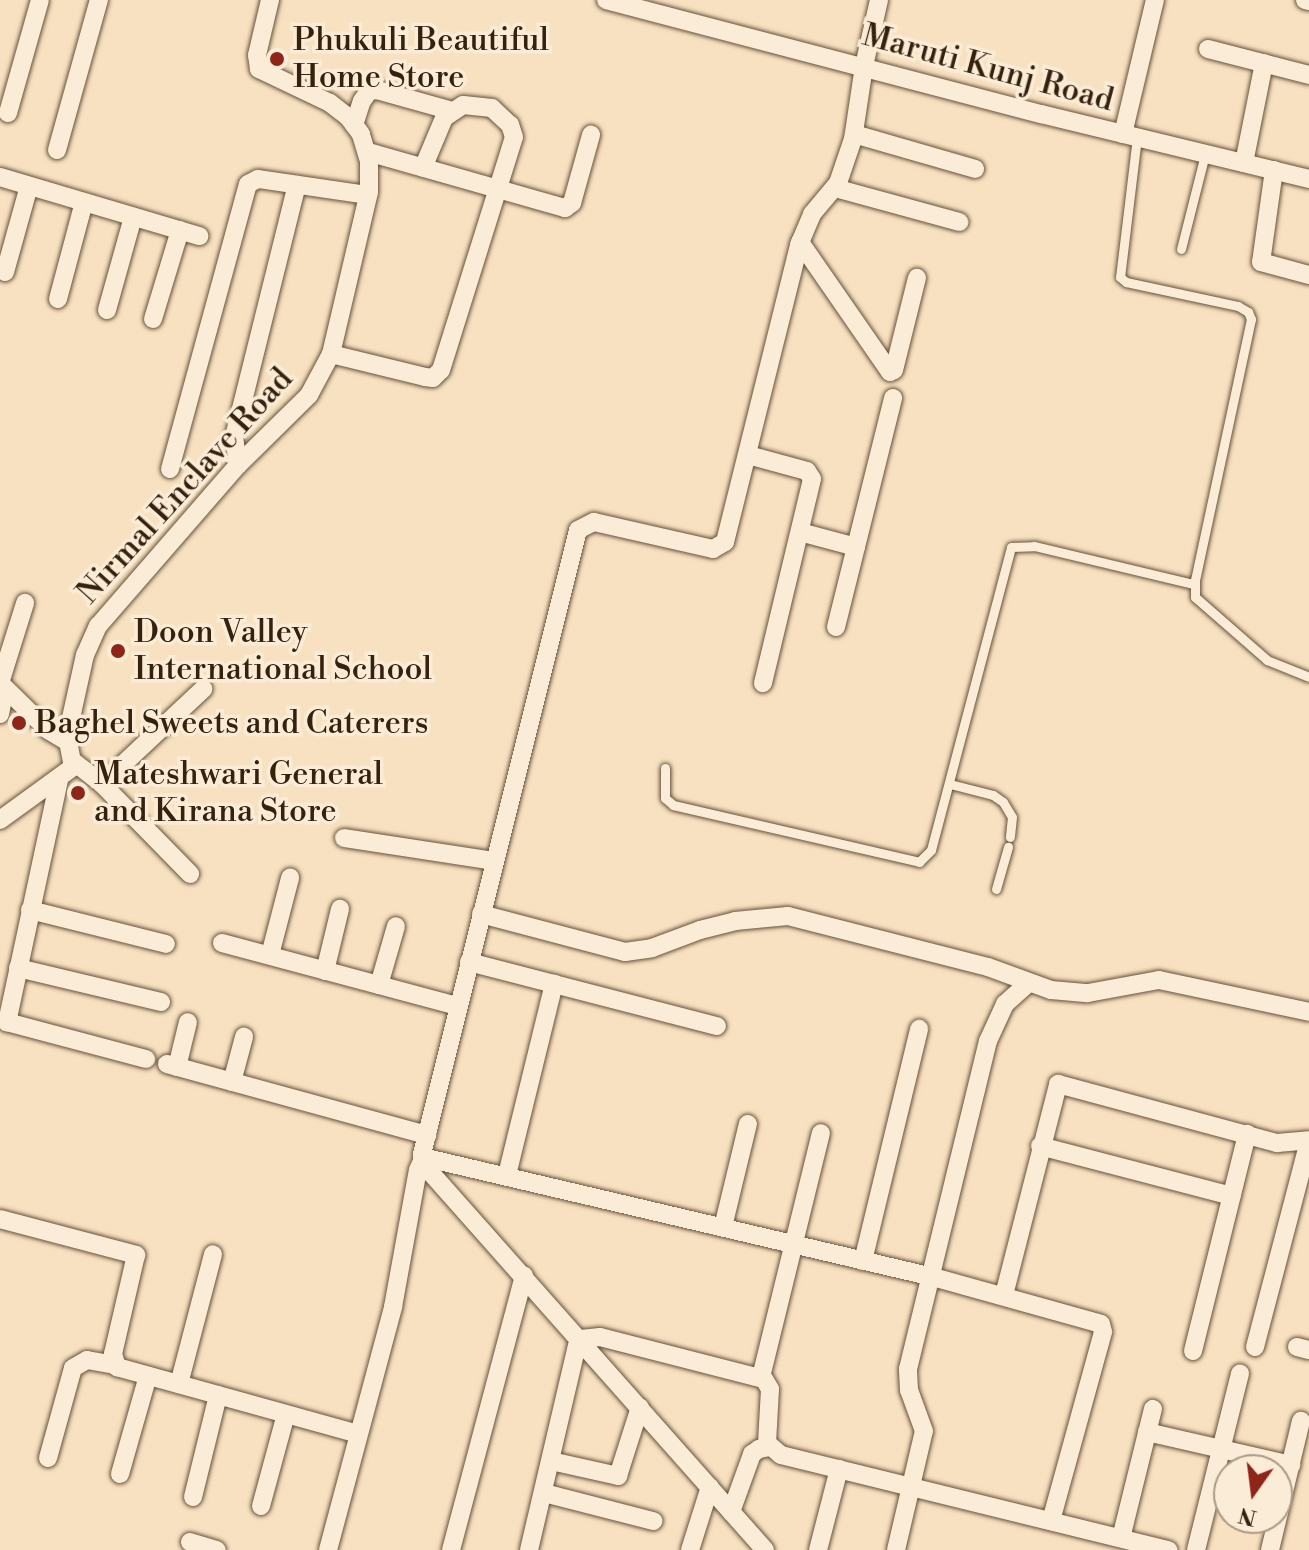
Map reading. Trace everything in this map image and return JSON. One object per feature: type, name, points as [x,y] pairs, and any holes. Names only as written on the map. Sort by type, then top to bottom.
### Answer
[{"type":"street","points":[[8,113],[40,0]]},
{"type":"street","points":[[57,150],[99,0]]},
{"type":"street","name":"Nirmal Enclave Road","points":[[66,741],[85,655],[98,626],[238,465],[309,395],[331,354],[368,195],[371,176],[368,152],[354,125],[330,103],[259,69],[257,55],[270,0]]},
{"type":"street","name":"Maruti Kunj Road","points":[[606,0],[1309,179]]},
{"type":"street","points":[[328,1550],[393,1307],[427,1135],[457,1006],[578,530],[594,522],[718,548],[728,535],[800,242],[812,214],[835,188],[854,134],[864,66],[879,0]]},
{"type":"street","points":[[1130,135],[1155,0]]},
{"type":"street","points":[[1208,49],[1309,75]]},
{"type":"street","points":[[1244,163],[1264,63]]},
{"type":"street","points":[[354,125],[369,91],[377,90],[452,111]]},
{"type":"street","points":[[331,354],[425,377],[438,375],[514,137],[510,125],[503,114],[492,108],[463,105],[444,118],[423,168]]},
{"type":"street","points":[[854,134],[975,169]]},
{"type":"street","points":[[368,152],[560,207],[570,206],[591,135]]},
{"type":"street","points":[[1274,170],[1261,262],[1309,275]]},
{"type":"street","points":[[0,177],[199,236]]},
{"type":"street","points":[[170,469],[245,188],[250,181],[258,179],[368,195]]},
{"type":"street","points":[[238,465],[234,437],[297,185]]},
{"type":"street","points":[[5,272],[29,186]]},
{"type":"street","points":[[835,188],[959,222]]},
{"type":"street","points":[[58,299],[84,202]]},
{"type":"street","points":[[107,310],[133,217]]},
{"type":"street","points":[[153,319],[180,230]]},
{"type":"street","points":[[800,242],[890,372],[894,370],[917,278]]},
{"type":"street","points":[[836,627],[893,398]]},
{"type":"street","points":[[748,455],[810,474],[811,485],[763,683]]},
{"type":"street","points":[[800,532],[856,547]]},
{"type":"street","points":[[0,714],[2,685],[25,603]]},
{"type":"street","points":[[2,685],[66,741],[74,762],[102,784],[190,874]]},
{"type":"street","points":[[102,784],[203,689]]},
{"type":"street","points":[[0,820],[71,771],[74,762]]},
{"type":"street","points":[[59,780],[6,1019],[9,1024],[146,1059]]},
{"type":"street","points":[[344,838],[494,861]]},
{"type":"street","points":[[270,955],[290,878]]},
{"type":"street","points":[[325,971],[340,909]]},
{"type":"street","points":[[30,910],[166,944]]},
{"type":"street","points":[[481,914],[625,952],[652,948],[735,921],[788,916],[988,967],[1028,983],[1077,994],[1159,980],[1309,1012]]},
{"type":"street","points":[[379,985],[396,926]]},
{"type":"street","points":[[222,943],[457,1006]]},
{"type":"street","points":[[469,962],[717,1026]]},
{"type":"street","points":[[18,968],[161,1002]]},
{"type":"street","points":[[896,1550],[924,1431],[907,1379],[992,1026],[1005,1004],[1028,983]]},
{"type":"street","points":[[507,1175],[554,984]]},
{"type":"street","points":[[188,1022],[172,1066],[427,1135]]},
{"type":"street","points":[[863,1261],[919,1029]]},
{"type":"street","points":[[232,1082],[244,1037]]},
{"type":"street","points":[[1004,1295],[1054,1089],[1061,1084],[1277,1143],[1309,1140],[1255,1347]]},
{"type":"street","points":[[723,1227],[748,1124]]},
{"type":"street","points":[[761,1377],[821,1133]]},
{"type":"street","points":[[1193,1351],[1247,1134]]},
{"type":"street","points":[[1040,1146],[1232,1196]]},
{"type":"street","points":[[422,1161],[439,1159],[933,1277],[1079,1315],[1104,1327],[1051,1521]]},
{"type":"street","points":[[422,1161],[710,1487],[758,1547]]},
{"type":"street","points":[[0,1219],[136,1255],[113,1354],[115,1365]]},
{"type":"street","points":[[179,1384],[213,1254]]},
{"type":"street","points":[[451,1550],[524,1276]]},
{"type":"street","points":[[581,1339],[623,1340],[761,1377],[770,1389],[769,1447]]},
{"type":"street","points":[[529,1550],[581,1339]]},
{"type":"street","points":[[48,1458],[73,1368],[87,1360],[115,1365],[358,1434]]},
{"type":"street","points":[[1196,1550],[1240,1373]]},
{"type":"street","points":[[120,1474],[148,1376]]},
{"type":"street","points":[[193,1497],[218,1395]]},
{"type":"street","points":[[551,1461],[618,1476],[640,1407]]},
{"type":"street","points":[[1121,1538],[1153,1409]]},
{"type":"street","points":[[261,1506],[286,1414]]},
{"type":"street","points":[[1293,1456],[1301,1421]]},
{"type":"street","points":[[1147,1432],[1244,1454]]},
{"type":"street","points":[[731,1512],[752,1454],[769,1447],[781,1455],[1169,1550]]},
{"type":"street","points":[[818,1550],[839,1469]]},
{"type":"street","points":[[690,1550],[710,1487]]},
{"type":"street","points":[[544,1493],[653,1521]]},
{"type":"street","points":[[190,1542],[214,1550]]},
{"type":"lane","points":[[1130,135],[1120,277],[1126,282],[1238,306],[1248,312],[1251,319],[1194,584],[1195,597],[1250,648],[1277,665],[1309,677]]},
{"type":"lane","points":[[1181,249],[1205,154]]},
{"type":"lane","points":[[665,768],[665,798],[673,805],[919,862],[931,850],[1011,547],[1034,546],[1194,584]]},
{"type":"lane","points":[[950,784],[993,795],[1003,802],[1012,817],[1009,842],[996,889]]},
{"type":"place","name":"Phukuli Beautiful Home Store","points":[[277,59]]},
{"type":"place","name":"Doon Valley International School","points":[[118,651]]},
{"type":"place","name":"Baghel Sweets and Caterers","points":[[19,723]]},
{"type":"place","name":"Mateshwari General and Kirana Store","points":[[78,793]]}]
